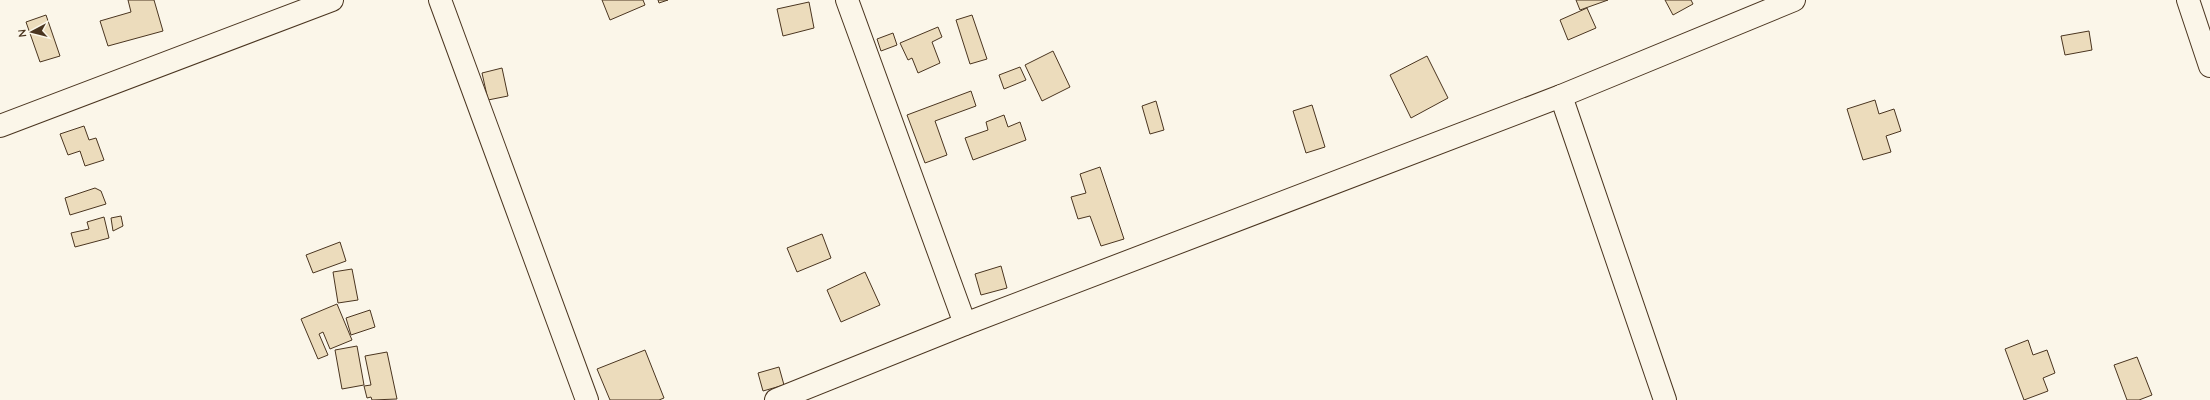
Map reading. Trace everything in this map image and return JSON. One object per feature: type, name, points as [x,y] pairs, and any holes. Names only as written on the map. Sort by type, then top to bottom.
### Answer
[{"type":"street","points":[[0,126],[332,0]]},
{"type":"street","points":[[440,0],[587,400]]},
{"type":"street","points":[[847,0],[965,324]]},
{"type":"street","points":[[776,400],[965,324],[1561,96],[1794,0]]},
{"type":"street","points":[[2188,0],[2210,66]]},
{"type":"street","points":[[1561,96],[1665,400]]},
{"type":"building","points":[[128,0],[154,0],[163,31],[108,46],[100,21],[131,12]]},
{"type":"building","points":[[602,0],[643,0],[645,5],[610,20]]},
{"type":"building","points":[[658,0],[668,0],[659,3]]},
{"type":"building","points":[[1576,0],[1608,0],[1580,10]]},
{"type":"building","points":[[1665,0],[1691,0],[1693,4],[1673,15]]},
{"type":"building","points":[[809,2],[814,28],[783,36],[777,9]]},
{"type":"building","points":[[1587,8],[1596,28],[1568,40],[1560,20]]},
{"type":"building","points":[[46,15],[60,56],[40,62],[26,22]]},
{"type":"building","points":[[972,15],[987,59],[970,64],[956,20]]},
{"type":"building","points":[[938,27],[942,37],[932,42],[940,63],[918,73],[912,58],[908,60],[900,43]]},
{"type":"building","points":[[2089,31],[2092,50],[2065,55],[2061,36]]},
{"type":"building","points":[[893,33],[897,45],[881,51],[877,39]]},
{"type":"building","points":[[1053,51],[1070,87],[1042,101],[1025,65]]},
{"type":"building","points":[[1427,56],[1448,98],[1411,118],[1390,75]]},
{"type":"building","points":[[1020,67],[1026,80],[1004,89],[999,75]]},
{"type":"building","points":[[502,68],[508,96],[488,100],[482,73]]},
{"type":"building","points":[[971,91],[976,106],[935,121],[947,155],[925,163],[907,115]]},
{"type":"building","points":[[1875,100],[1879,114],[1894,109],[1901,131],[1886,136],[1891,152],[1863,160],[1847,109]]},
{"type":"building","points":[[1156,101],[1164,130],[1150,134],[1142,106]]},
{"type":"building","points":[[1312,105],[1325,147],[1306,153],[1293,111]]},
{"type":"building","points":[[1004,115],[1008,127],[1020,122],[1026,140],[973,160],[965,138],[988,130],[986,122]]},
{"type":"building","points":[[84,126],[89,140],[96,138],[104,160],[85,166],[80,151],[68,155],[60,134]]},
{"type":"building","points":[[1100,167],[1124,239],[1101,246],[1090,216],[1078,219],[1071,197],[1086,193],[1080,174]]},
{"type":"building","points":[[95,188],[101,191],[106,204],[70,215],[65,198]]},
{"type":"building","points":[[121,216],[123,226],[113,231],[111,218]]},
{"type":"building","points":[[104,217],[109,238],[75,247],[71,233],[89,229],[87,222]]},
{"type":"building","points":[[822,234],[831,258],[797,272],[787,248]]},
{"type":"building","points":[[340,242],[346,261],[313,273],[306,255]]},
{"type":"building","points":[[1001,266],[1007,288],[981,295],[975,274]]},
{"type":"building","points":[[352,269],[358,300],[338,303],[333,272]]},
{"type":"building","points":[[865,272],[880,305],[841,322],[827,290]]},
{"type":"building","points":[[337,304],[352,340],[330,349],[323,332],[319,334],[328,355],[318,359],[301,319]]},
{"type":"building","points":[[370,310],[375,327],[351,335],[346,318]]},
{"type":"building","points":[[2028,340],[2033,355],[2047,350],[2055,373],[2043,378],[2048,391],[2024,400],[2005,349]]},
{"type":"building","points":[[357,346],[364,385],[342,389],[335,350]]},
{"type":"building","points":[[645,350],[664,398],[659,400],[610,400],[597,369]]},
{"type":"building","points":[[387,352],[397,399],[372,400],[371,397],[367,398],[364,386],[371,385],[365,356]]},
{"type":"building","points":[[2137,357],[2152,395],[2139,400],[2127,400],[2114,365]]},
{"type":"building","points":[[779,367],[784,385],[763,391],[758,373]]}]
